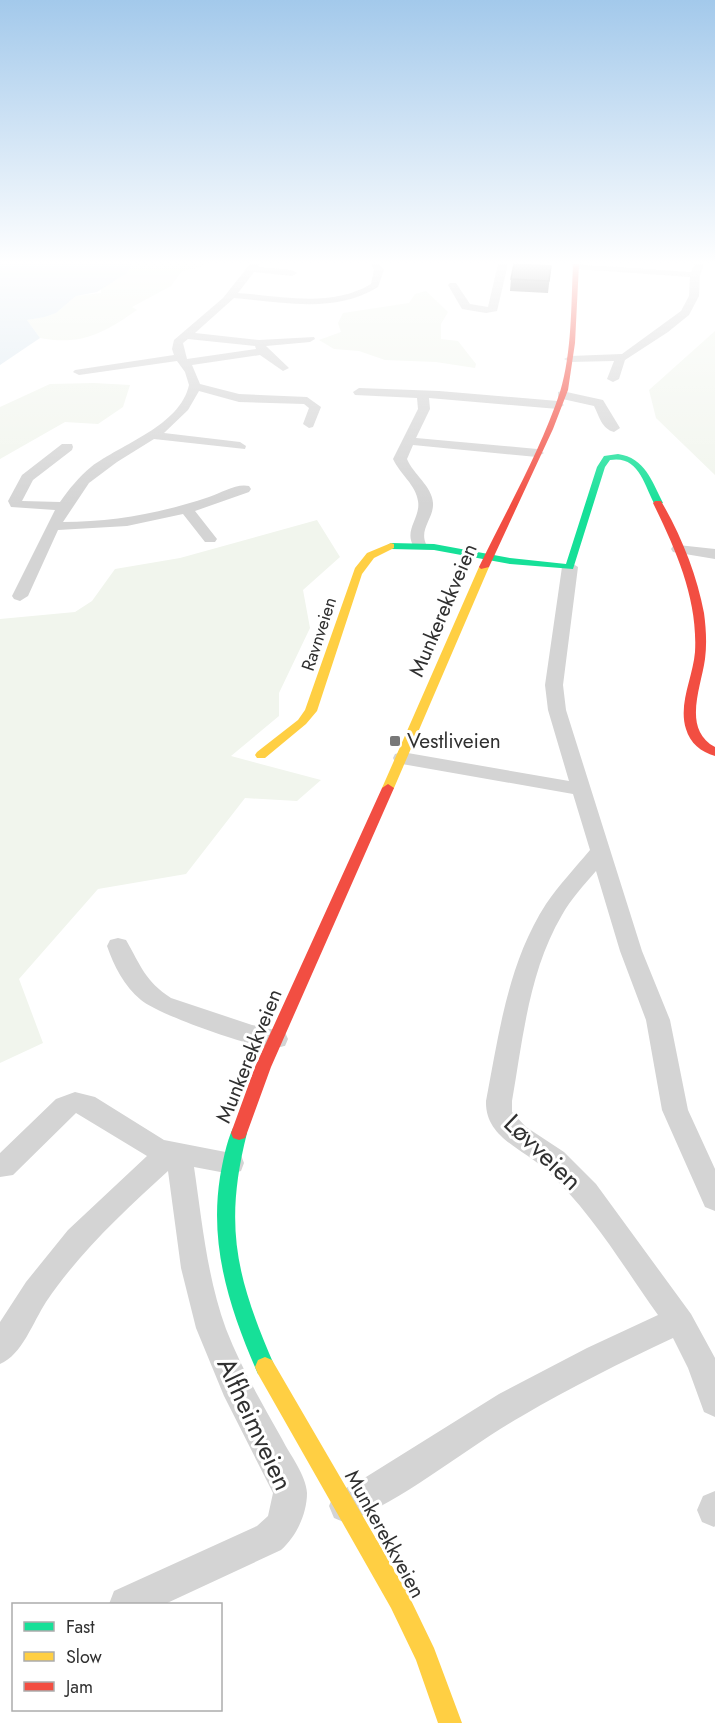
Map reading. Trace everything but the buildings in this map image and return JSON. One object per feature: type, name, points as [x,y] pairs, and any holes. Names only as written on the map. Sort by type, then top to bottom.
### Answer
[{"type":"main road","name":"Munkerekkveien","points":[[450,1723],[417,1636],[346,1506],[291,1413],[262,1359],[243,1316],[225,1246],[225,1198],[231,1163],[246,1113],[276,1039],[560,400],[570,359],[571,344]]},
{"type":"main road","points":[[570,567],[601,467],[608,458],[627,456],[638,463],[694,587],[700,615],[700,655],[690,708],[691,730],[697,742],[715,752]]},
{"type":"main road","name":"Ravnveien","points":[[261,755],[302,723],[311,711],[356,578],[367,557],[385,548],[419,544],[528,563],[570,567]]},
{"type":"street","points":[[20,596],[65,506],[86,479],[167,423],[183,407],[195,386],[194,377],[183,360],[178,344]]},
{"type":"street","points":[[244,344],[260,347],[283,368]]},
{"type":"street","points":[[80,372],[183,360],[276,344]]},
{"type":"street","points":[[570,359],[618,358],[627,356],[643,344]]},
{"type":"street","points":[[613,379],[618,371],[620,362],[618,358]]},
{"type":"street","points":[[195,386],[239,398],[307,401],[315,407],[309,424]]},
{"type":"street","points":[[359,392],[599,403],[610,425],[614,428]]},
{"type":"street","points":[[419,544],[416,536],[426,502],[400,459],[424,409],[423,394]]},
{"type":"street","points":[[150,435],[240,446]]},
{"type":"street","points":[[408,441],[537,453]]},
{"type":"street","points":[[65,506],[21,505],[16,504],[15,501],[27,477],[68,447]]},
{"type":"street","points":[[55,526],[114,524],[187,510],[244,489]]},
{"type":"street","points":[[187,510],[210,538]]},
{"type":"street","points":[[678,549],[715,554]]},
{"type":"street","points":[[570,567],[554,695],[599,853],[603,858],[631,951],[658,1020],[675,1110],[715,1199]]},
{"type":"street","points":[[402,758],[580,789]]},
{"type":"street","name":"Løvveien","points":[[599,853],[554,910],[535,946],[515,1020],[499,1101],[499,1113],[502,1120],[519,1135],[551,1157],[575,1180],[598,1208],[668,1302],[690,1340],[715,1401]]},
{"type":"street","points":[[118,946],[133,978],[153,998],[163,1004],[240,1030],[276,1039]]},
{"type":"street","points":[[3,1167],[65,1106],[75,1102],[86,1104],[159,1150],[231,1163]]},
{"type":"street","points":[[0,1349],[36,1292],[78,1239],[158,1163],[179,1153]]},
{"type":"street","name":"Alfheimveien","points":[[132,1603],[269,1538],[280,1528],[290,1506],[287,1482],[235,1385],[211,1328],[195,1268],[179,1153]]},
{"type":"street","points":[[346,1506],[370,1494],[510,1405],[598,1358],[669,1325]]},
{"type":"shaded area","points":[[0,344],[31,344],[0,365]]},
{"type":"shaded area","points":[[326,344],[461,344],[476,364],[475,368],[436,362],[385,360],[359,351],[334,349]]},
{"type":"shaded area","points":[[700,344],[715,344],[715,475],[656,418],[649,390]]},
{"type":"shaded area","points":[[50,384],[130,385],[123,407],[98,424],[65,422],[0,459],[0,407]]},
{"type":"shaded area","points":[[317,520],[340,557],[303,590],[310,628],[279,693],[279,716],[231,756],[321,780],[297,801],[245,798],[186,874],[98,889],[19,979],[43,1043],[0,1063],[0,619],[75,612],[92,601],[115,569],[180,558]]},
{"type":"traffic: fast","points":[[391,546],[434,547],[510,561],[570,567],[601,467],[607,458],[618,456],[627,457],[640,468],[658,503]]},
{"type":"traffic: fast","points":[[239,1133],[226,1194],[225,1223],[228,1252],[241,1310],[265,1367]]},
{"type":"traffic: slow","points":[[261,755],[302,722],[311,711],[357,574],[370,556],[391,546]]},
{"type":"traffic: slow","points":[[388,788],[484,567]]},
{"type":"traffic: slow","points":[[265,1367],[399,1600],[426,1656],[450,1723]]},
{"type":"traffic: jam","points":[[484,567],[549,429],[564,390],[572,344]]},
{"type":"traffic: jam","points":[[658,503],[689,575],[699,614],[700,653],[691,699],[691,726],[700,742],[715,752]]},
{"type":"traffic: jam","points":[[239,1133],[263,1067],[388,788]]},
{"type":"place","name":"Vestliveien","points":[[395,741]]}]
